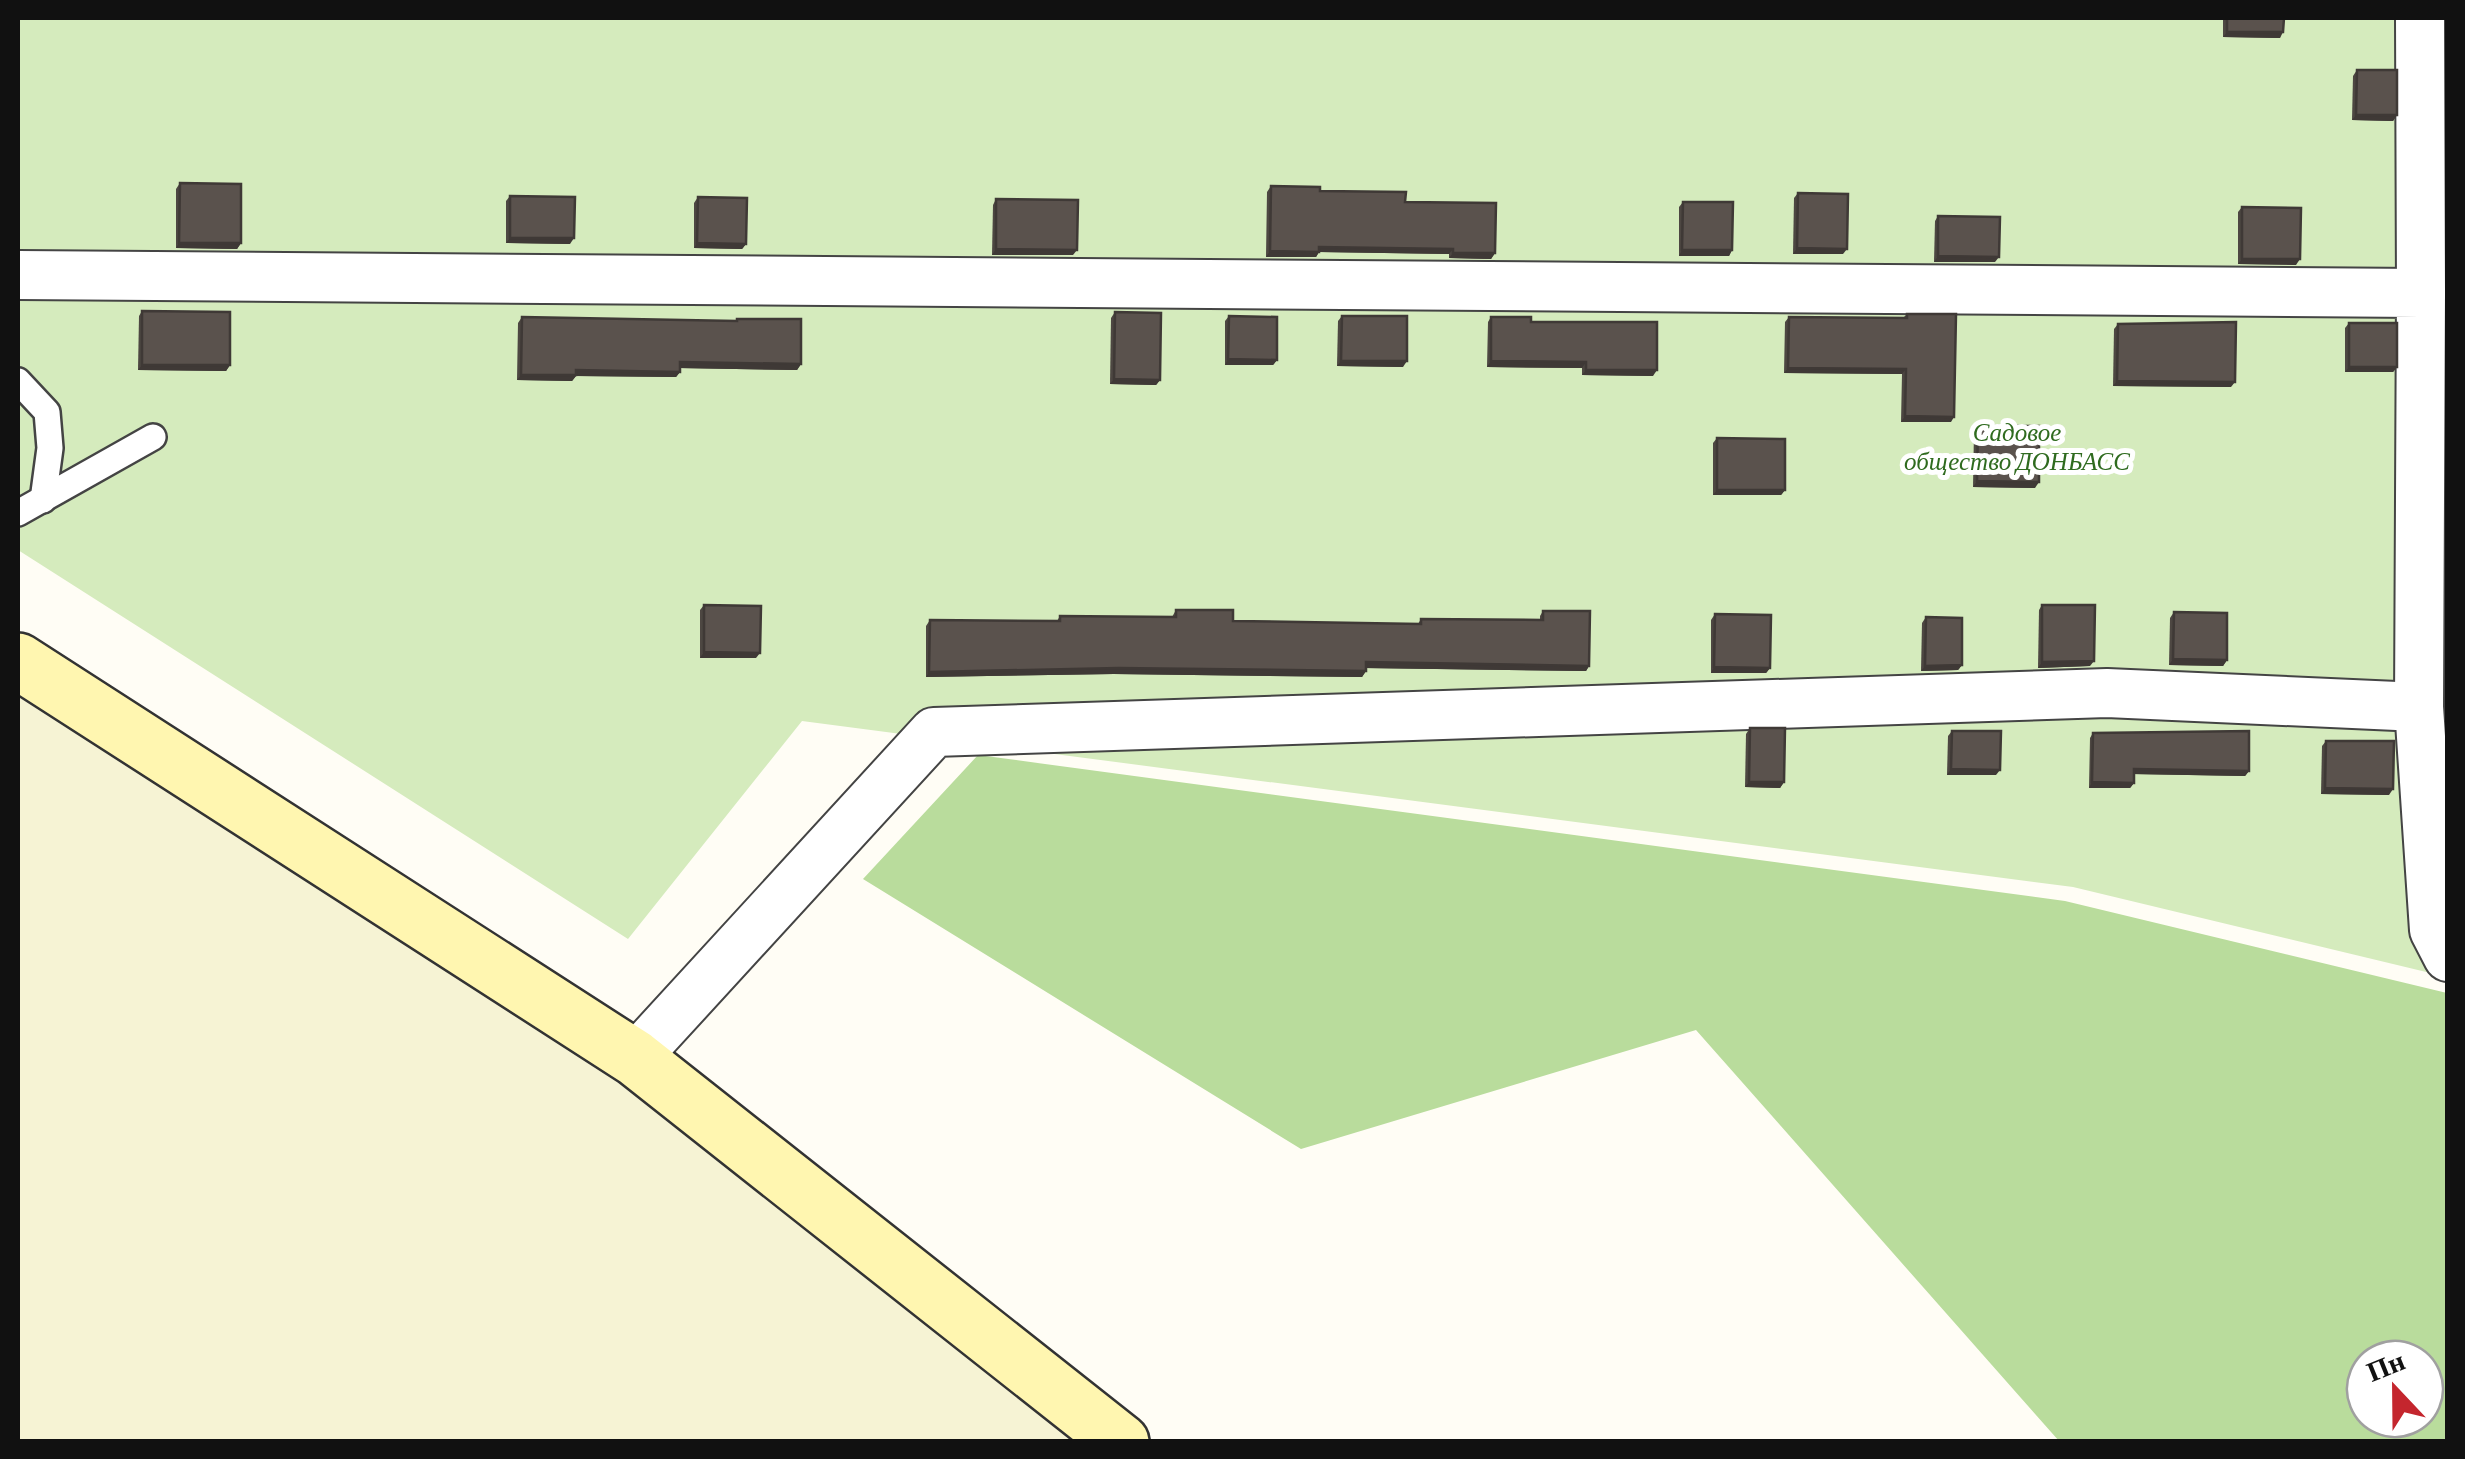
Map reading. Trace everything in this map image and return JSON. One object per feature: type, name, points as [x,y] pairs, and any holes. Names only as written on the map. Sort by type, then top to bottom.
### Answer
[{"type":"main road","points":[[18,661],[635,1058],[1121,1442]]},
{"type":"street","points":[[2420,18],[2420,293],[2435,422],[2420,707],[2443,934]]},
{"type":"street","points":[[18,275],[2420,293]]},
{"type":"street","points":[[635,1058],[934,732],[2108,693],[2420,707]]},
{"type":"lane","points":[[18,380],[47,412],[50,448],[43,500]]},
{"type":"lane","points":[[18,513],[153,438]]},
{"type":"shaded area","points":[[18,695],[619,1081],[1075,1441],[18,1441]]},
{"type":"green space","name":"Садовое общество ДОНБАСС","points":[[18,18],[2447,18],[2447,977],[2073,887],[802,721],[628,939],[18,550]]},
{"type":"green space","points":[[978,755],[2065,901],[2447,993],[2447,1441],[2059,1441],[1696,1030],[1301,1149],[863,879]]},
{"type":"building","points":[[2227,18],[2284,18],[2283,32],[2227,32]]},
{"type":"building","points":[[2357,70],[2397,70],[2397,115],[2356,115]]},
{"type":"building","points":[[180,183],[241,184],[241,243],[179,243]]},
{"type":"building","points":[[1271,186],[1406,192],[1405,202],[1496,203],[1495,253],[1319,247],[1319,252],[1270,251]]},
{"type":"building","points":[[1798,193],[1848,194],[1847,249],[1797,248]]},
{"type":"building","points":[[510,196],[575,197],[574,238],[510,238]]},
{"type":"building","points":[[698,197],[747,198],[746,244],[697,243]]},
{"type":"building","points":[[996,199],[1078,200],[1077,250],[996,249]]},
{"type":"building","points":[[1683,202],[1733,202],[1732,250],[1682,250]]},
{"type":"building","points":[[2242,207],[2301,208],[2300,259],[2242,259]]},
{"type":"building","points":[[1938,216],[2000,217],[1999,257],[1938,256]]},
{"type":"building","points":[[142,311],[230,312],[230,365],[142,365]]},
{"type":"building","points":[[1115,312],[1161,313],[1160,380],[1114,379]]},
{"type":"building","points":[[1907,314],[1956,314],[1954,417],[1905,416],[1906,369],[1788,368],[1789,317],[1907,318]]},
{"type":"building","points":[[1229,316],[1277,317],[1277,360],[1228,359]]},
{"type":"building","points":[[1342,316],[1407,316],[1407,361],[1341,361]]},
{"type":"building","points":[[522,317],[801,319],[801,364],[680,362],[680,372],[576,370],[576,375],[521,375]]},
{"type":"building","points":[[1491,317],[1531,317],[1531,322],[1657,322],[1657,370],[1586,370],[1586,362],[1491,361]]},
{"type":"building","points":[[2236,322],[2235,382],[2117,381],[2118,324]]},
{"type":"building","points":[[2349,323],[2397,323],[2397,367],[2349,367]]},
{"type":"building","points":[[1978,426],[2039,426],[2039,482],[1977,481]]},
{"type":"building","points":[[1717,438],[1785,439],[1785,490],[1717,490]]},
{"type":"building","points":[[704,605],[761,606],[760,653],[704,652]]},
{"type":"building","points":[[2042,605],[2095,605],[2094,661],[2042,662]]},
{"type":"building","points":[[1176,610],[1233,610],[1233,621],[1421,624],[1421,619],[1543,620],[1543,611],[1590,611],[1589,666],[1366,662],[1366,671],[1118,668],[929,672],[930,620],[1176,617]]},
{"type":"building","points":[[2174,612],[2227,613],[2227,660],[2173,659]]},
{"type":"building","points":[[1715,614],[1771,615],[1770,668],[1714,667]]},
{"type":"building","points":[[1926,617],[1962,618],[1962,665],[1925,666]]},
{"type":"building","points":[[1750,728],[1785,728],[1784,782],[1749,782]]},
{"type":"building","points":[[1952,731],[2001,731],[2000,770],[1951,769]]},
{"type":"building","points":[[2249,731],[2249,771],[2134,769],[2134,783],[2092,782],[2093,733]]},
{"type":"building","points":[[2326,741],[2394,741],[2393,789],[2325,788]]}]
